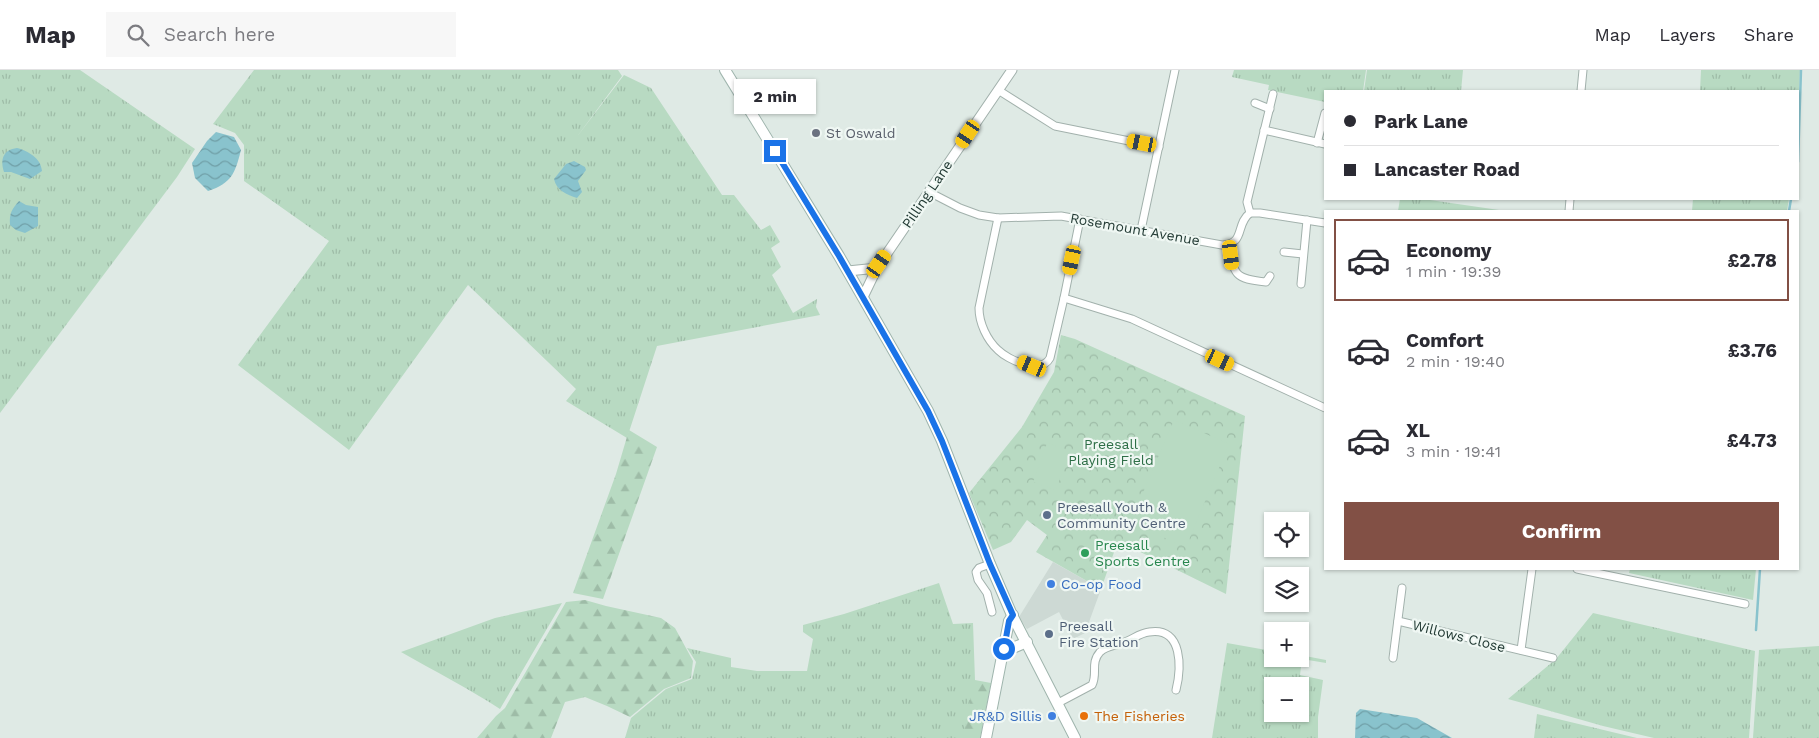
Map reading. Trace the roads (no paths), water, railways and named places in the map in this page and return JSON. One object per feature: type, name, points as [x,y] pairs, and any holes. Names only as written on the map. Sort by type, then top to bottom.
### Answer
[{"type":"main road","points":[[725,70],[861,293],[936,428],[990,564],[1013,615],[1075,738]]},
{"type":"main road","points":[[986,738],[1009,621],[1013,615]]},
{"type":"main road","points":[[1004,649],[1008,650],[1027,642]]},
{"type":"street","name":"Pilling Lane","points":[[861,293],[876,268],[1012,70]]},
{"type":"street","points":[[1141,230],[1175,70]]},
{"type":"street","points":[[1581,90],[1583,70]]},
{"type":"street","points":[[998,90],[1054,126],[1159,147]]},
{"type":"street","points":[[1250,213],[1248,202],[1273,94]]},
{"type":"street","points":[[1255,103],[1270,109]]},
{"type":"street","points":[[1264,130],[1321,144],[1324,121]]},
{"type":"street","name":"Rosemount Avenue","points":[[929,192],[960,208],[979,215],[998,218],[1061,216],[1230,245]]},
{"type":"street","points":[[1270,276],[1266,282],[1252,280],[1241,277],[1232,266],[1230,245],[1236,241],[1243,220],[1250,213],[1324,223]]},
{"type":"street","points":[[998,218],[979,308],[980,322],[994,345],[1005,355],[1032,366],[1044,366],[1050,358],[1080,219]]},
{"type":"street","points":[[1301,284],[1307,220]]},
{"type":"street","points":[[1284,252],[1303,254]]},
{"type":"street","points":[[848,271],[876,268]]},
{"type":"street","points":[[1064,298],[1132,319],[1324,408]]},
{"type":"street","points":[[990,564],[979,568],[976,575],[986,589],[992,612]]},
{"type":"street","name":"Willows Close","points":[[1521,650],[1532,570]]},
{"type":"street","points":[[1582,570],[1745,604]]},
{"type":"street","name":"Willows Close","points":[[1393,658],[1402,588]]},
{"type":"street","name":"Willows Close","points":[[1398,621],[1553,658]]},
{"type":"street","points":[[1058,702],[1092,685],[1095,678],[1093,669],[1095,661],[1103,650],[1122,644],[1140,634],[1156,631],[1169,637],[1178,652],[1180,671],[1176,690]]},
{"type":"water","points":[[216,132],[234,137],[241,150],[237,165],[227,181],[208,191],[195,178],[192,163],[207,141]]},
{"type":"water","points":[[17,148],[37,159],[42,171],[30,179],[11,172],[4,172],[2,163],[4,156],[8,151]]},
{"type":"water","points":[[574,161],[585,167],[586,170],[578,181],[582,192],[577,198],[566,194],[557,186],[554,179],[566,164]]},
{"type":"water","points":[[19,201],[26,205],[38,207],[38,226],[25,233],[16,230],[10,225],[10,217],[14,206]]},
{"type":"water","points":[[1360,709],[1417,718],[1452,738],[1355,738],[1356,713]]},
{"type":"waterway","points":[[1799,131],[1801,70]]},
{"type":"waterway","points":[[1789,210],[1791,200]]},
{"type":"waterway","points":[[1756,630],[1760,570]]},
{"type":"place","name":"St Oswald","points":[[816,133]]},
{"type":"place","name":"Preesall Youth & Community Centre","points":[[1047,515]]},
{"type":"place","name":"Preesall Sports Centre","points":[[1085,553]]},
{"type":"place","name":"Co-op Food","points":[[1051,584]]},
{"type":"place","name":"Preesall Fire Station","points":[[1049,634]]},
{"type":"place","name":"JR&D Sillis","points":[[1052,716]]},
{"type":"place","name":"The Fisheries","points":[[1084,716]]},
{"type":"park label","name":"Preesall Playing Field","points":[[1111,452]]}]
